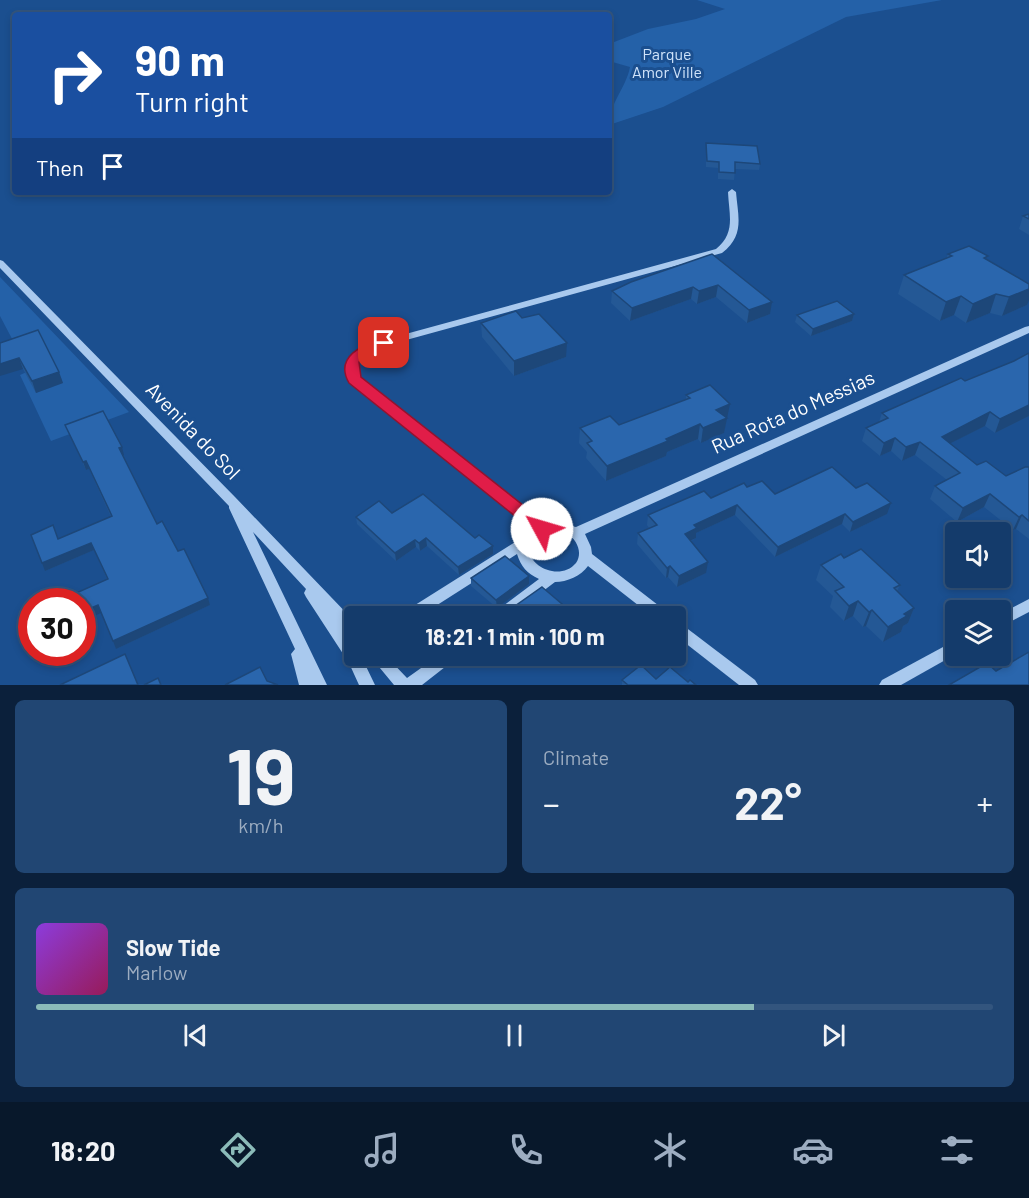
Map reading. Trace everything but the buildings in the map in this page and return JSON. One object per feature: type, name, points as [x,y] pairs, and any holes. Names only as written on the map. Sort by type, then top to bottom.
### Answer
[{"type":"street","points":[[542,529],[364,389],[354,379],[351,370],[352,361],[359,354],[384,343],[719,251],[727,246],[734,235],[732,192]]},
{"type":"street","name":"Avenida do Sol","points":[[0,262],[344,620]]},
{"type":"street","name":"Rua Rota do Messias","points":[[575,532],[1029,329]]},
{"type":"street","points":[[231,500],[319,685]]},
{"type":"street","points":[[425,606],[524,543],[531,534],[542,529],[553,527],[575,532],[585,545],[586,557],[580,568],[568,576],[552,577],[538,573],[527,565],[522,554],[524,543]]},
{"type":"street","points":[[586,557],[649,606]]},
{"type":"street","points":[[293,565],[355,659],[367,685]]},
{"type":"street","points":[[513,606],[552,577]]},
{"type":"street","points":[[1011,615],[1029,605]]},
{"type":"street","points":[[290,628],[307,685]]},
{"type":"street","points":[[686,636],[750,685]]},
{"type":"street","points":[[887,685],[945,652]]},
{"type":"street","points":[[386,666],[404,685]]},
{"type":"street","points":[[410,685],[436,666]]},
{"type":"green space","name":"Parque Amor Ville","points":[[697,0],[942,0],[846,17],[663,107],[612,124],[612,110],[630,67],[612,62],[612,43],[648,29],[696,19],[725,9]]},
{"type":"green space","points":[[0,277],[129,412],[51,441],[20,375],[29,371],[0,316]]},
{"type":"route","points":[[384,343],[359,354],[352,361],[351,370],[354,379],[542,529]]}]
